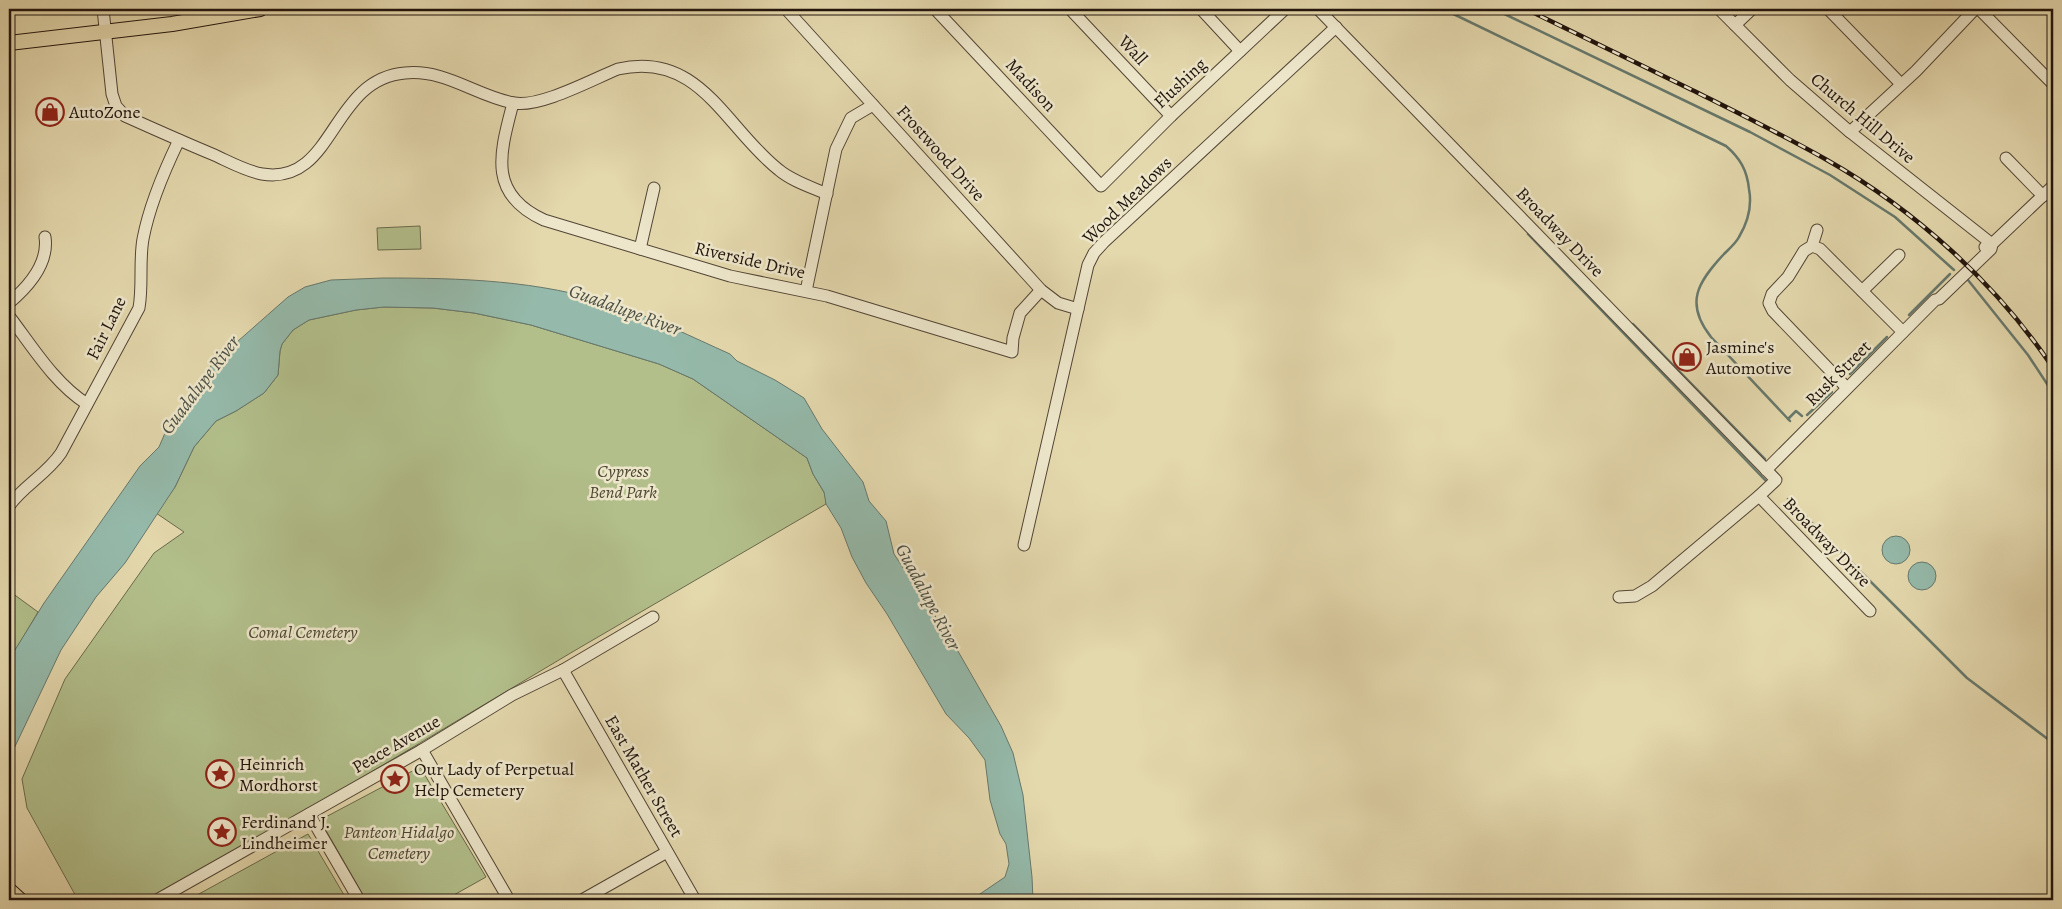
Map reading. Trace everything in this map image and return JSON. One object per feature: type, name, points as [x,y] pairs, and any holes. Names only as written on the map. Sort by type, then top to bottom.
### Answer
[{"type":"main road","points":[[9,43],[210,19],[260,9]]},
{"type":"main road","points":[[9,890],[20,900]]},
{"type":"street","points":[[103,9],[112,94],[120,111],[125,116],[254,172],[278,174],[299,167],[309,161],[326,142],[351,103],[367,87],[392,76],[404,73],[432,74],[449,78],[485,94],[513,103],[538,101],[629,66],[668,70],[685,77],[718,104],[759,152],[779,171],[826,194]]},
{"type":"street","name":"Frostwood Drive","points":[[786,9],[1041,290],[1058,303],[1078,309]]},
{"type":"street","name":"Madison","points":[[935,9],[1101,186]]},
{"type":"street","name":"Wall","points":[[1070,9],[1170,116]]},
{"type":"street","points":[[1201,9],[1240,51]]},
{"type":"street","name":"Flushing","points":[[1101,186],[1170,116],[1285,9]]},
{"type":"street","name":"Broadway Drive","points":[[1318,9],[1776,480],[1759,496],[1870,611]]},
{"type":"street","name":"Church Hill Drive","points":[[1719,9],[1790,80],[1850,132],[1992,244]]},
{"type":"street","points":[[1736,25],[1752,9]]},
{"type":"street","points":[[1828,9],[1901,84]]},
{"type":"street","points":[[1850,132],[1901,84],[1975,9]]},
{"type":"street","points":[[1979,9],[2053,84]]},
{"type":"street","name":"Wood Meadows","points":[[1024,545],[1045,460],[1088,265],[1099,247],[1336,27]]},
{"type":"street","name":"Riverside Drive","points":[[513,103],[502,146],[503,177],[513,198],[522,208],[544,220],[756,282],[835,298],[1012,352],[1013,338],[1020,313],[1041,290]]},
{"type":"street","points":[[806,291],[836,149],[851,118],[874,105]]},
{"type":"street","name":"Fair Lane","points":[[9,506],[22,490],[55,462],[139,308],[143,238],[166,169],[179,140]]},
{"type":"street","points":[[2006,158],[2043,196]]},
{"type":"street","name":"Rusk Street","points":[[1766,470],[1935,300],[1939,299],[1991,249],[1992,244],[2053,186]]},
{"type":"street","points":[[640,249],[654,188]]},
{"type":"street","points":[[1817,230],[1812,246],[1804,251],[1788,277],[1772,294],[1769,303],[1773,311],[1847,388]]},
{"type":"street","points":[[9,303],[36,273],[44,257],[45,237]]},
{"type":"street","points":[[1812,246],[1820,249],[1903,332]]},
{"type":"street","points":[[1862,292],[1899,255]]},
{"type":"street","points":[[9,316],[52,372],[71,393],[87,404]]},
{"type":"street","points":[[1619,597],[1635,596],[1652,586],[1759,496]]},
{"type":"street","name":"Peace Avenue","points":[[157,900],[422,750],[512,695],[563,670],[653,617]]},
{"type":"street","name":"East Mather Street","points":[[563,670],[695,900]]},
{"type":"street","points":[[422,750],[508,900]]},
{"type":"street","points":[[309,814],[359,900]]},
{"type":"street","points":[[582,900],[667,852]]},
{"type":"green space","points":[[420,226],[421,249],[378,250],[377,228]]},
{"type":"green space","points":[[383,307],[433,308],[474,313],[531,325],[659,364],[693,379],[807,458],[813,474],[825,494],[826,504],[574,651],[157,900],[78,900],[27,808],[22,779],[65,679],[154,553],[184,532],[156,513],[175,487],[194,447],[216,421],[264,393],[278,375],[282,344],[293,330],[309,320],[356,310]]},
{"type":"green space","points":[[12,593],[38,612],[9,661],[9,597]]},
{"type":"green space","name":"Panteon Hidalgo Cemetery","points":[[420,767],[486,877],[445,900],[366,900],[320,820]]},
{"type":"green space","points":[[308,834],[347,900],[188,900]]},
{"type":"water","name":"Guadalupe River","points":[[383,278],[500,282],[558,290],[586,297],[644,316],[730,354],[737,361],[775,380],[804,398],[822,429],[863,482],[869,501],[886,521],[894,554],[955,646],[1001,726],[1013,753],[1023,795],[1033,900],[978,900],[977,896],[1005,877],[1009,864],[1006,844],[1000,834],[990,800],[985,760],[969,738],[946,714],[887,614],[866,583],[852,557],[841,528],[826,504],[824,492],[813,474],[807,458],[693,379],[659,364],[531,325],[474,313],[433,308],[384,307],[356,310],[309,320],[293,330],[282,344],[278,375],[264,393],[216,421],[194,447],[175,487],[125,563],[96,597],[61,650],[9,759],[10,658],[44,603],[140,466],[159,447],[168,426],[191,392],[203,381],[212,364],[288,297],[305,287],[331,280]]},
{"type":"water","points":[[1896,536],[1906,540],[1910,550],[1906,560],[1896,564],[1886,560],[1882,550],[1886,540]]},
{"type":"water","points":[[1922,562],[1932,566],[1936,576],[1932,586],[1922,590],[1912,586],[1908,576],[1912,566]]},
{"type":"waterway","points":[[1443,9],[1726,146],[1735,155],[1745,170],[1748,182],[1750,195],[1749,213],[1738,239],[1715,264],[1701,284],[1696,303],[1698,314],[1711,337],[1790,421]]},
{"type":"waterway","points":[[1494,9],[1750,132],[1830,175],[1895,217],[1954,270]]},
{"type":"waterway","points":[[1528,234],[1766,481]]},
{"type":"waterway","points":[[1909,315],[1950,274]]},
{"type":"waterway","points":[[1968,280],[2028,355],[2053,393]]},
{"type":"waterway","points":[[1633,324],[1765,459]]},
{"type":"waterway","points":[[1850,374],[1887,337]]},
{"type":"waterway","points":[[1807,415],[1832,392]]},
{"type":"waterway","points":[[1788,419],[1796,411],[1802,416]]},
{"type":"waterway","points":[[1788,499],[1967,678],[2053,743]]},
{"type":"railway","points":[[1526,9],[1760,124],[1860,180],[1922,226],[1980,278],[2031,337],[2053,368]]},
{"type":"place","name":"AutoZone","points":[[50,112]]},
{"type":"place","name":"Jasmine's Automotive","points":[[1687,357]]},
{"type":"place","name":"Heinrich Mordhorst","points":[[220,774]]},
{"type":"place","name":"Our Lady of Perpetual Help Cemetery","points":[[395,779]]},
{"type":"place","name":"Ferdinand J. Lindheimer","points":[[222,832]]},
{"type":"park label","name":"Cypress Bend Park","points":[[623,481]]},
{"type":"park label","name":"Comal Cemetery","points":[[303,632]]}]
